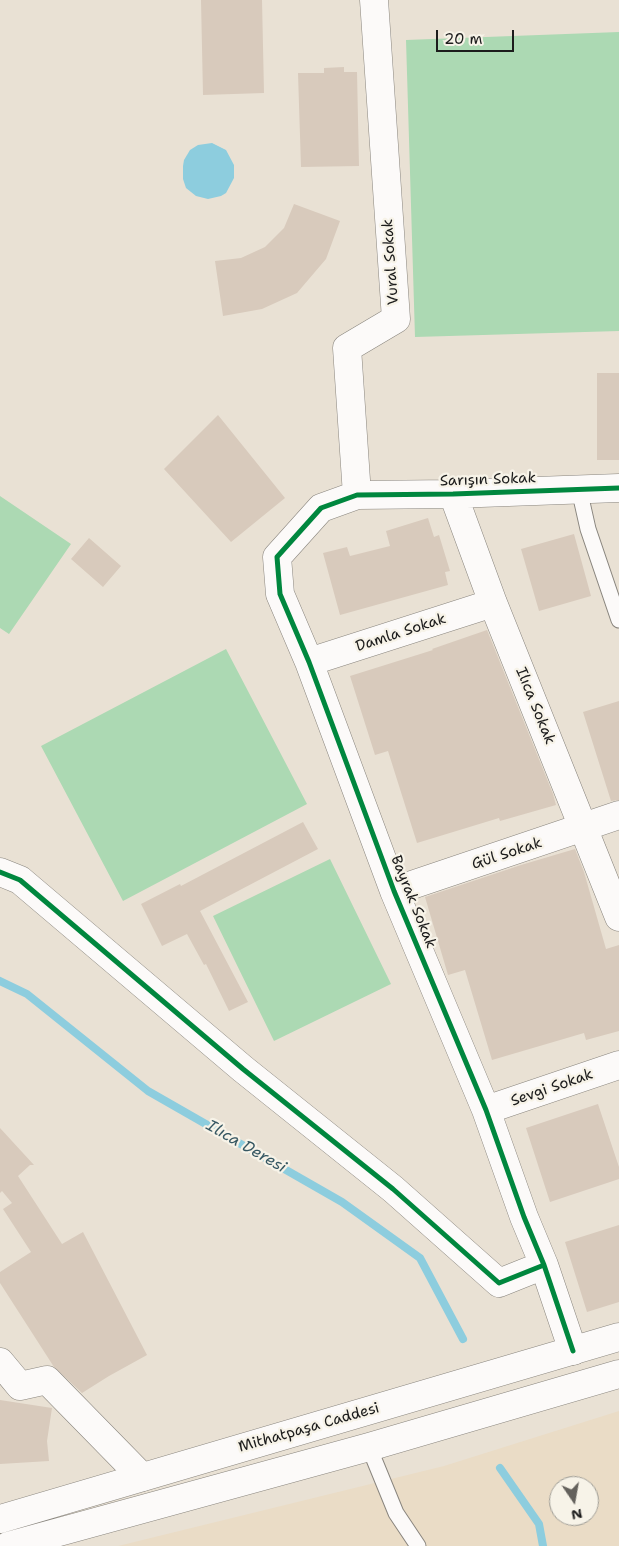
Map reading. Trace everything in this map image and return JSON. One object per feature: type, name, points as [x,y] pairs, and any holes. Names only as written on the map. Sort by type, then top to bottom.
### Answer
[{"type":"street","name":"Vural Sokak","points":[[357,495],[347,348],[396,319],[374,0]]},
{"type":"street","name":"Sarışın Sokak","points":[[357,495],[453,494],[619,488]]},
{"type":"street","name":"Ilıca Sokak","points":[[453,494],[493,603],[619,916]]},
{"type":"street","name":"Bayrak Sokak","points":[[357,495],[321,508],[277,556],[280,594],[310,662],[394,891],[486,1110],[524,1217],[544,1265],[573,1351]]},
{"type":"street","name":"Damla Sokak","points":[[310,662],[493,603]]},
{"type":"street","name":"Gül Sokak","points":[[394,891],[619,815]]},
{"type":"street","points":[[0,872],[20,880],[243,1069],[393,1189],[499,1283],[544,1265]]},
{"type":"street","name":"Sevgi Sokak","points":[[486,1110],[619,1066]]},
{"type":"street","name":"Mithatpaşa Caddesi","points":[[0,1519],[619,1337]]},
{"type":"street","points":[[0,1362],[20,1386],[47,1380],[142,1477]]},
{"type":"street","points":[[8,1546],[369,1447],[619,1374]]},
{"type":"lane","points":[[579,489],[588,529],[619,620]]},
{"type":"lane","points":[[369,1447],[396,1513],[418,1546]]},
{"type":"shaded area","points":[[619,1411],[619,1546],[118,1546],[444,1466]]},
{"type":"green space","points":[[619,32],[619,331],[415,337],[406,40]]},
{"type":"green space","points":[[0,496],[71,544],[9,634],[0,628]]},
{"type":"green space","points":[[226,649],[307,804],[123,901],[41,746]]},
{"type":"green space","points":[[330,859],[391,984],[274,1041],[213,916]]},
{"type":"water","points":[[212,143],[226,150],[234,165],[234,178],[226,193],[208,199],[196,196],[186,188],[183,179],[183,166],[190,150],[198,145]]},
{"type":"building","points":[[201,0],[262,0],[264,93],[203,95]]},
{"type":"building","points":[[344,67],[344,72],[357,72],[359,166],[301,167],[298,73],[324,73],[324,68]]},
{"type":"building","points":[[294,204],[340,221],[326,259],[297,293],[262,309],[223,316],[215,261],[241,258],[265,247],[284,228]]},
{"type":"building","points":[[597,373],[619,373],[619,460],[597,460]]},
{"type":"building","points":[[218,415],[285,498],[231,542],[164,469]]},
{"type":"building","points":[[428,518],[434,537],[439,535],[450,571],[445,572],[448,585],[340,615],[323,553],[347,547],[350,556],[390,546],[386,531]]},
{"type":"building","points":[[574,534],[591,596],[539,611],[521,549]]},
{"type":"building","points":[[89,538],[121,566],[103,587],[71,559]]},
{"type":"building","points":[[487,630],[556,805],[500,821],[499,818],[417,843],[388,751],[375,755],[350,676],[433,650]]},
{"type":"building","points":[[619,701],[619,800],[611,801],[583,712]]},
{"type":"building","points":[[303,822],[318,849],[200,911],[248,1002],[229,1011],[206,964],[204,965],[187,934],[162,946],[141,904],[180,884],[181,886]]},
{"type":"building","points":[[575,849],[584,872],[606,949],[619,945],[619,1031],[586,1040],[584,1033],[492,1060],[465,970],[448,975],[425,897]]},
{"type":"building","points":[[598,1104],[619,1167],[619,1179],[550,1202],[526,1128]]},
{"type":"building","points":[[0,1128],[34,1165],[30,1165],[18,1176],[62,1244],[83,1232],[147,1355],[82,1393],[54,1367],[0,1283],[0,1272],[31,1252],[3,1209],[12,1203],[2,1191],[0,1193]]},
{"type":"building","points":[[619,1225],[619,1302],[587,1312],[565,1242]]},
{"type":"building","points":[[0,1400],[52,1408],[47,1441],[49,1461],[0,1464]]},
{"type":"waterway","name":"Ilıca Deresi","points":[[0,981],[27,994],[148,1091],[342,1202],[420,1258],[463,1339]]},
{"type":"waterway","name":"Ilıca Deresi","points":[[500,1468],[539,1524],[543,1546]]},
{"type":"cycle path","points":[[573,1351],[544,1265],[524,1217],[486,1110],[394,891],[309,662],[280,594],[277,557],[321,508],[357,495],[453,494],[619,488]]},
{"type":"cycle path","points":[[0,872],[20,880],[243,1069],[393,1189],[499,1283],[544,1265]]}]
